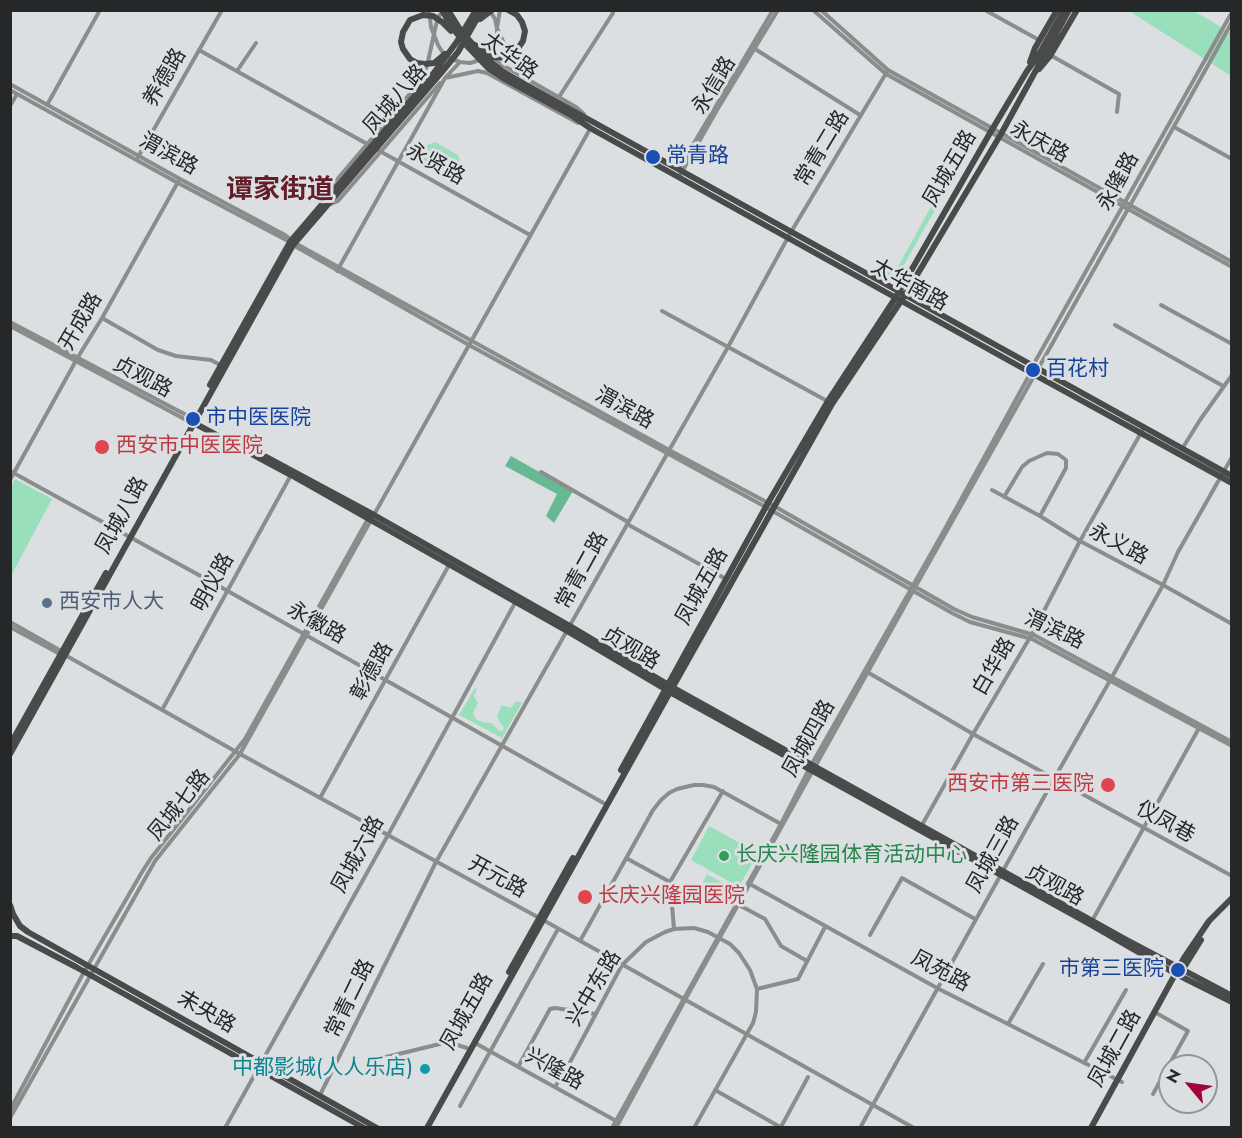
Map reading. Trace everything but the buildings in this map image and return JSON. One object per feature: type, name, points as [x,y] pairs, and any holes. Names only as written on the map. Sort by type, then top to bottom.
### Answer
[{"type":"main road","name":"太华路","points":[[443,10],[451,26],[488,68],[572,113]]},
{"type":"main road","name":"太华路","points":[[448,10],[461,31],[485,57],[502,71],[572,113]]},
{"type":"main road","name":"凤城八路","points":[[338,189],[433,74],[456,43],[476,10]]},
{"type":"main road","name":"凤城八路","points":[[10,745],[292,242],[441,73],[458,51],[482,10]]},
{"type":"main road","points":[[472,28],[490,10]]},
{"type":"main road","points":[[471,43],[493,57],[504,58],[514,54],[523,41],[525,31],[517,15],[508,10]]},
{"type":"main road","points":[[1027,71],[1035,48],[1057,10]]},
{"type":"main road","points":[[1027,71],[1064,10]]},
{"type":"main road","points":[[1035,74],[1069,10]]},
{"type":"main road","points":[[1035,74],[1050,56],[1077,10]]},
{"type":"main road","points":[[456,43],[434,63],[417,63],[405,55],[402,42],[403,32],[410,20],[423,15],[433,16],[473,53]]},
{"type":"main road","name":"凤城五路","points":[[900,296],[1027,71]]},
{"type":"main road","name":"凤城五路","points":[[425,1128],[467,1048],[830,403],[900,296],[1035,74]]},
{"type":"main road","name":"太华南路","points":[[572,113],[1142,431],[1222,474],[1232,476]]},
{"type":"main road","name":"贞观路","points":[[193,420],[371,517],[669,688],[1232,1002]]},
{"type":"main road","name":"太华南路","points":[[1142,431],[1182,449],[1222,474],[1232,483]]},
{"type":"main road","name":"凤城八路","points":[[10,754],[62,653]]},
{"type":"main road","name":"贞观路","points":[[813,768],[922,826],[1002,873]]},
{"type":"main road","name":"凤城二路","points":[[1120,1081],[1179,971],[1211,925],[1232,901]]},
{"type":"main road","name":"未央路","points":[[10,905],[20,926],[86,969],[364,1128]]},
{"type":"main road","name":"凤城五路","points":[[425,1128],[475,1043],[541,919]]},
{"type":"main road","name":"未央路","points":[[14,936],[86,969]]},
{"type":"main road","name":"贞观路","points":[[1179,971],[1232,996]]},
{"type":"main road","name":"凤城二路","points":[[1094,1128],[1158,1014],[1179,971]]},
{"type":"main road","name":"未央路","points":[[259,1066],[320,1095],[377,1128]]},
{"type":"street","points":[[47,105],[100,10]]},
{"type":"street","name":"养德路","points":[[138,158],[222,10]]},
{"type":"street","points":[[429,10],[431,27],[443,53],[451,59],[470,63],[487,55],[493,47],[497,38],[500,10]]},
{"type":"street","name":"凤城八路","points":[[443,10],[429,50],[427,66],[419,83],[329,189],[326,203],[338,201],[460,62]]},
{"type":"street","points":[[490,10],[512,61],[538,86]]},
{"type":"street","name":"永信路","points":[[679,173],[773,10]]},
{"type":"street","name":"永信路","points":[[753,48],[778,10]]},
{"type":"street","name":"永庆路","points":[[813,10],[887,72],[1232,265]]},
{"type":"street","name":"永庆路","points":[[821,10],[887,72]]},
{"type":"street","points":[[985,10],[1040,40]]},
{"type":"street","points":[[559,97],[613,12]]},
{"type":"street","name":"永隆路","points":[[1034,370],[1232,12]]},
{"type":"street","name":"永隆路","points":[[1034,370],[1130,207],[1232,22]]},
{"type":"street","points":[[237,71],[256,43]]},
{"type":"street","points":[[753,48],[860,116]]},
{"type":"street","name":"永贤路","points":[[199,50],[530,235]]},
{"type":"street","points":[[487,55],[495,62],[576,107],[592,125]]},
{"type":"street","points":[[1052,56],[1119,94],[1117,112]]},
{"type":"street","points":[[338,269],[445,78],[478,71],[487,73],[556,112],[592,125]]},
{"type":"street","name":"常青二路","points":[[320,1095],[436,862],[790,235],[887,72]]},
{"type":"street","name":"渭滨路","points":[[10,84],[19,92],[770,507],[913,588],[952,613],[970,622],[1030,636],[1231,745]]},
{"type":"street","name":"渭滨路","points":[[10,90],[47,105],[138,158]]},
{"type":"street","points":[[413,91],[419,93],[423,98],[422,103]]},
{"type":"street","points":[[10,106],[19,92]]},
{"type":"street","points":[[371,517],[592,125]]},
{"type":"street","points":[[1174,127],[1232,159]]},
{"type":"street","name":"开成路","points":[[10,480],[12,472],[179,181]]},
{"type":"street","points":[[1161,305],[1232,344]]},
{"type":"street","points":[[662,311],[830,403]]},
{"type":"street","points":[[102,318],[158,350],[176,356],[211,360],[223,367]]},
{"type":"street","name":"贞观路","points":[[10,322],[193,420]]},
{"type":"street","points":[[1115,325],[1223,386]]},
{"type":"street","name":"贞观路","points":[[10,326],[77,359]]},
{"type":"street","name":"凤城四路","points":[[719,937],[739,905],[748,884],[1034,370]]},
{"type":"street","points":[[1182,449],[1232,375]]},
{"type":"street","name":"白华路","points":[[922,826],[1030,636],[1142,431]]},
{"type":"street","points":[[1004,496],[1029,461],[1047,453],[1058,454],[1066,460],[1066,468],[1040,516]]},
{"type":"street","name":"凤城三路","points":[[860,1128],[1053,779],[1111,679],[1163,585],[1178,552],[1232,457]]},
{"type":"street","name":"永徽路","points":[[12,472],[605,804]]},
{"type":"street","points":[[541,472],[729,581]]},
{"type":"street","name":"明仪路","points":[[162,710],[292,473]]},
{"type":"street","name":"永义路","points":[[992,490],[1040,516],[1080,542],[1232,624]]},
{"type":"street","name":"凤城七路","points":[[10,1118],[156,861],[238,753],[371,517]]},
{"type":"street","name":"彰德路","points":[[320,798],[451,562]]},
{"type":"street","name":"凤城六路","points":[[225,1128],[517,599]]},
{"type":"street","name":"开元路","points":[[10,625],[914,1128]]},
{"type":"street","name":"仪凤巷","points":[[867,672],[1053,779],[1232,876]]},
{"type":"street","points":[[1091,922],[1199,727]]},
{"type":"street","name":"凤城七路","points":[[10,1110],[86,969],[151,858],[238,753]]},
{"type":"street","name":"凤城四路","points":[[614,1128],[813,768]]},
{"type":"street","points":[[580,941],[653,810],[669,794],[686,787],[703,785],[714,787],[781,824]]},
{"type":"street","points":[[694,1128],[753,1023],[756,1012],[757,988],[750,970],[739,953],[719,937],[694,928],[674,929],[670,882],[723,791]]},
{"type":"street","points":[[626,858],[670,882]]},
{"type":"street","points":[[870,935],[902,878],[975,919]]},
{"type":"street","name":"凤苑路","points":[[748,884],[937,988],[1120,1081]]},
{"type":"street","points":[[739,905],[765,919],[781,946],[807,961]]},
{"type":"street","points":[[757,988],[798,979],[825,927]]},
{"type":"street","points":[[460,1106],[558,929]]},
{"type":"street","name":"兴中东路","points":[[555,1087],[622,965],[646,942],[674,929]]},
{"type":"street","points":[[1008,1024],[1043,964]]},
{"type":"street","points":[[1084,1063],[1126,990]]},
{"type":"street","points":[[518,1066],[550,1009],[596,1014]]},
{"type":"street","points":[[1154,1094],[1188,1031],[1158,1014]]},
{"type":"street","points":[[378,1059],[448,1042],[467,1048]]},
{"type":"street","name":"兴隆路","points":[[475,1043],[617,1122]]},
{"type":"street","points":[[715,1090],[781,1127],[808,1077]]},
{"type":"green space","points":[[1129,11],[1194,11],[1231,33],[1231,76]]},
{"type":"green space","points":[[435,142],[458,155],[460,161],[457,169],[447,172],[420,158],[421,155],[424,156],[424,149],[427,145]]},
{"type":"green space","points":[[956,161],[961,164],[896,279],[891,282],[879,276],[883,269],[894,274]]},
{"type":"green space","points":[[511,456],[573,491],[554,523],[546,516],[557,494],[505,466]]},
{"type":"green space","points":[[15,479],[52,499],[11,576],[10,488]]},
{"type":"green space","points":[[475,688],[477,689],[474,696],[478,703],[473,713],[476,719],[492,723],[499,731],[503,731],[504,727],[497,715],[502,705],[510,708],[517,701],[522,703],[502,738],[459,715]]},
{"type":"green space","name":"长庆兴隆园体育活动中心","points":[[709,826],[758,853],[739,887],[691,860]]},
{"type":"green space","points":[[707,874],[730,887],[724,898],[701,886]]},
{"type":"place","name":"常青路","points":[[653,157]]},
{"type":"place","name":"百花村","points":[[1033,370]]},
{"type":"place","name":"市中医医院","points":[[193,419]]},
{"type":"place","name":"西安市中医医院","points":[[102,447]]},
{"type":"place","name":"西安市人大","points":[[47,603]]},
{"type":"place","name":"西安市第三医院","points":[[1108,785]]},
{"type":"place","name":"长庆兴隆园体育活动中心","points":[[724,856]]},
{"type":"place","name":"长庆兴隆园医院","points":[[585,897]]},
{"type":"place","name":"市第三医院","points":[[1178,970]]},
{"type":"place","name":"中都影城(人人乐店)","points":[[425,1069]]},
{"type":"district","name":"谭家街道","points":[[280,191]]}]
